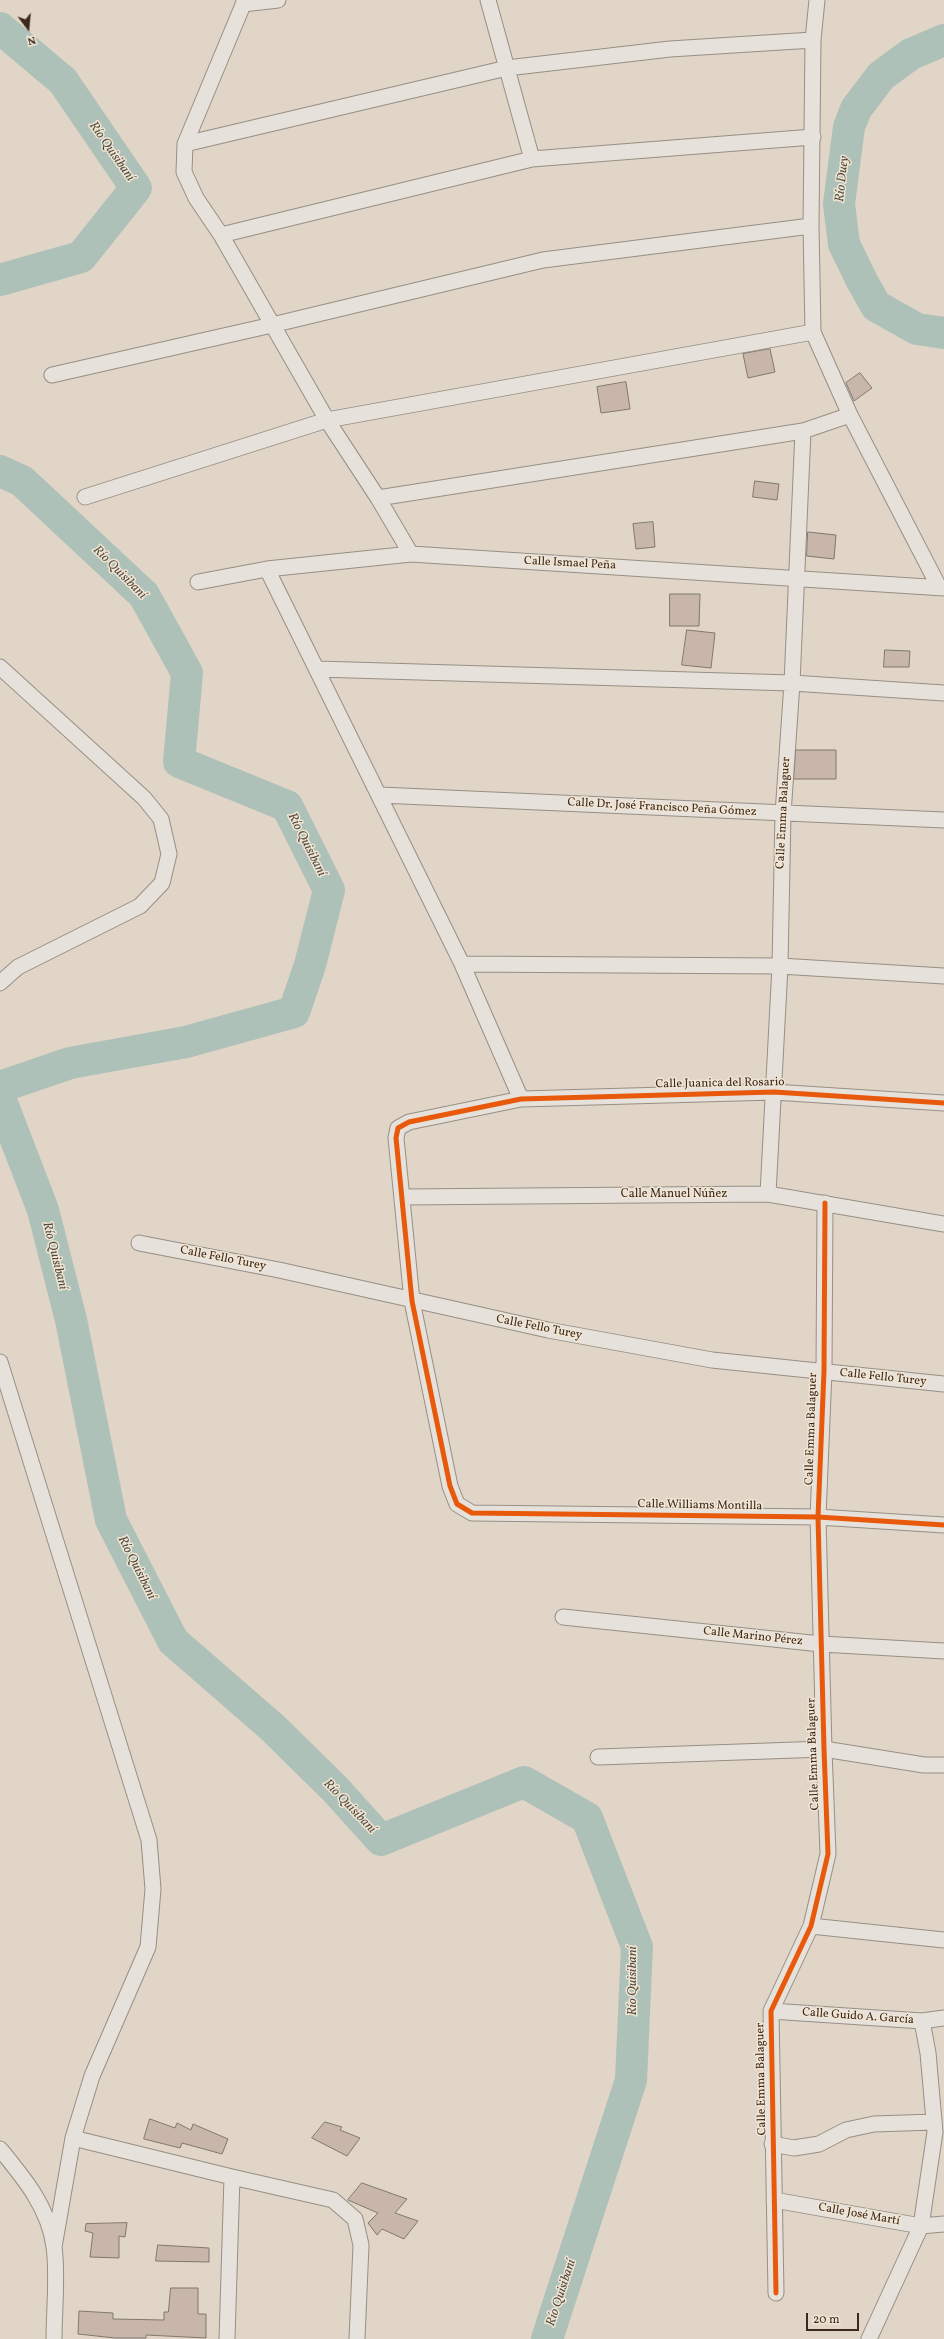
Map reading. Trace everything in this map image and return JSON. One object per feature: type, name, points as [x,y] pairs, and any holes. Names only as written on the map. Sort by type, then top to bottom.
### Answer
[{"type":"street","points":[[278,0],[244,2],[185,144],[184,172],[196,198],[221,236],[327,420],[378,498],[411,554]]},
{"type":"street","points":[[488,0],[532,159]]},
{"type":"street","points":[[817,0],[813,40],[811,226],[813,332],[850,415],[942,587]]},
{"type":"street","points":[[185,144],[507,68],[670,49],[813,40]]},
{"type":"street","points":[[221,236],[532,159],[813,137]]},
{"type":"street","points":[[52,375],[272,325],[543,260],[811,226]]},
{"type":"street","points":[[84,497],[327,420],[813,332]]},
{"type":"street","points":[[378,498],[803,431],[850,415]]},
{"type":"street","name":"Calle Emma Balaguer","points":[[768,1194],[780,966],[783,814],[792,683],[803,431]]},
{"type":"street","name":"Calle Ismael Peña","points":[[198,582],[267,569],[411,554],[942,587]]},
{"type":"street","points":[[267,569],[380,795],[462,964],[521,1099]]},
{"type":"street","points":[[0,667],[144,798],[161,819],[169,854],[162,883],[140,906],[18,967],[0,983]]},
{"type":"street","points":[[317,669],[792,683],[944,693]]},
{"type":"street","name":"Calle Dr. José Francisco Peña Gómez","points":[[380,795],[944,820]]},
{"type":"street","points":[[462,964],[780,966],[944,976]]},
{"type":"street","name":"Calle Juanica del Rosario","points":[[402,1197],[396,1138],[398,1128],[409,1122],[521,1099],[774,1092],[944,1103]]},
{"type":"street","name":"Calle Manuel Núñez","points":[[402,1197],[768,1194],[944,1224]]},
{"type":"street","points":[[402,1197],[412,1301]]},
{"type":"street","name":"Calle Emma Balaguer","points":[[776,2293],[772,2144],[771,2011],[811,1926],[828,1854],[818,1517],[824,1371],[825,1203]]},
{"type":"street","name":"Calle Fello Turey","points":[[139,1243],[279,1270],[412,1301],[548,1330],[712,1360],[944,1384]]},
{"type":"street","name":"Calle Williams Montilla","points":[[412,1301],[450,1486],[457,1504],[472,1513],[818,1517],[944,1524]]},
{"type":"street","points":[[0,1362],[149,1847],[153,1889],[148,1947],[92,2076],[73,2138],[54,2247],[54,2339]]},
{"type":"street","name":"Calle Marino Pérez","points":[[563,1617],[821,1644],[944,1651]]},
{"type":"street","points":[[598,1757],[824,1749],[924,1765],[944,1765]]},
{"type":"street","points":[[811,1926],[944,1940]]},
{"type":"street","name":"Calle Guido A. García","points":[[771,2011],[922,2021],[944,2018]]},
{"type":"street","points":[[869,2339],[920,2226],[938,2128],[928,2053],[922,2021]]},
{"type":"street","points":[[772,2144],[794,2148],[819,2144],[846,2130],[874,2124],[938,2128]]},
{"type":"street","points":[[73,2138],[333,2200],[355,2218],[361,2246],[357,2339]]},
{"type":"street","points":[[0,2149],[32,2190],[42,2207],[54,2247]]},
{"type":"street","points":[[227,2339],[232,2177]]},
{"type":"street","name":"Calle José Martí","points":[[774,2200],[920,2226],[944,2224]]},
{"type":"building","points":[[770,349],[775,372],[748,378],[743,354]]},
{"type":"building","points":[[860,373],[872,388],[854,401],[846,383]]},
{"type":"building","points":[[626,382],[630,409],[601,413],[597,387]]},
{"type":"building","points":[[755,481],[779,484],[777,500],[753,497]]},
{"type":"building","points":[[653,522],[655,547],[636,549],[633,524]]},
{"type":"building","points":[[808,532],[836,535],[834,559],[807,556]]},
{"type":"building","points":[[670,594],[700,594],[699,626],[670,626]]},
{"type":"building","points":[[687,630],[715,633],[711,668],[682,665]]},
{"type":"building","points":[[885,650],[910,651],[909,667],[884,667]]},
{"type":"building","points":[[796,750],[836,750],[836,779],[794,779]]},
{"type":"building","points":[[150,2119],[175,2128],[177,2123],[191,2130],[193,2124],[228,2139],[222,2154],[182,2143],[180,2148],[144,2139]]},
{"type":"building","points":[[325,2122],[342,2127],[340,2130],[360,2138],[347,2156],[312,2138]]},
{"type":"building","points":[[362,2183],[407,2199],[395,2213],[418,2221],[404,2239],[382,2229],[377,2235],[368,2223],[378,2213],[348,2200]]},
{"type":"building","points":[[127,2223],[125,2237],[119,2236],[119,2258],[90,2257],[93,2233],[85,2231],[86,2224]]},
{"type":"building","points":[[158,2245],[209,2248],[209,2262],[156,2261]]},
{"type":"building","points":[[171,2288],[198,2288],[198,2314],[206,2314],[206,2338],[146,2335],[146,2338],[115,2338],[78,2334],[79,2311],[113,2313],[113,2319],[164,2320],[164,2312],[168,2312]]},
{"type":"waterway","name":"Río Quisibaní","points":[[0,28],[63,81],[136,188],[81,257],[0,280]]},
{"type":"waterway","name":"Río Duey","points":[[944,40],[911,54],[881,76],[856,109],[849,127],[839,204],[844,244],[876,306],[917,329],[944,333]]},
{"type":"waterway","name":"Río Quisibaní","points":[[0,471],[22,481],[144,595],[187,673],[179,762],[287,806],[329,890],[310,965],[294,1012],[186,1042],[70,1063],[0,1087]]},
{"type":"waterway","name":"Río Quisibaní","points":[[0,1098],[43,1210],[71,1320],[111,1520],[173,1641],[273,1728],[335,1789],[381,1840],[524,1782],[587,1818],[637,1947],[631,2080],[547,2339]]},
{"type":"cycle path","points":[[944,1103],[774,1092],[521,1099],[409,1122],[398,1128],[396,1138],[412,1301],[450,1486],[457,1504],[472,1513],[818,1517],[944,1525]]},
{"type":"cycle path","points":[[776,2293],[771,2011],[811,1926],[828,1854],[818,1517],[824,1371],[825,1203]]}]
